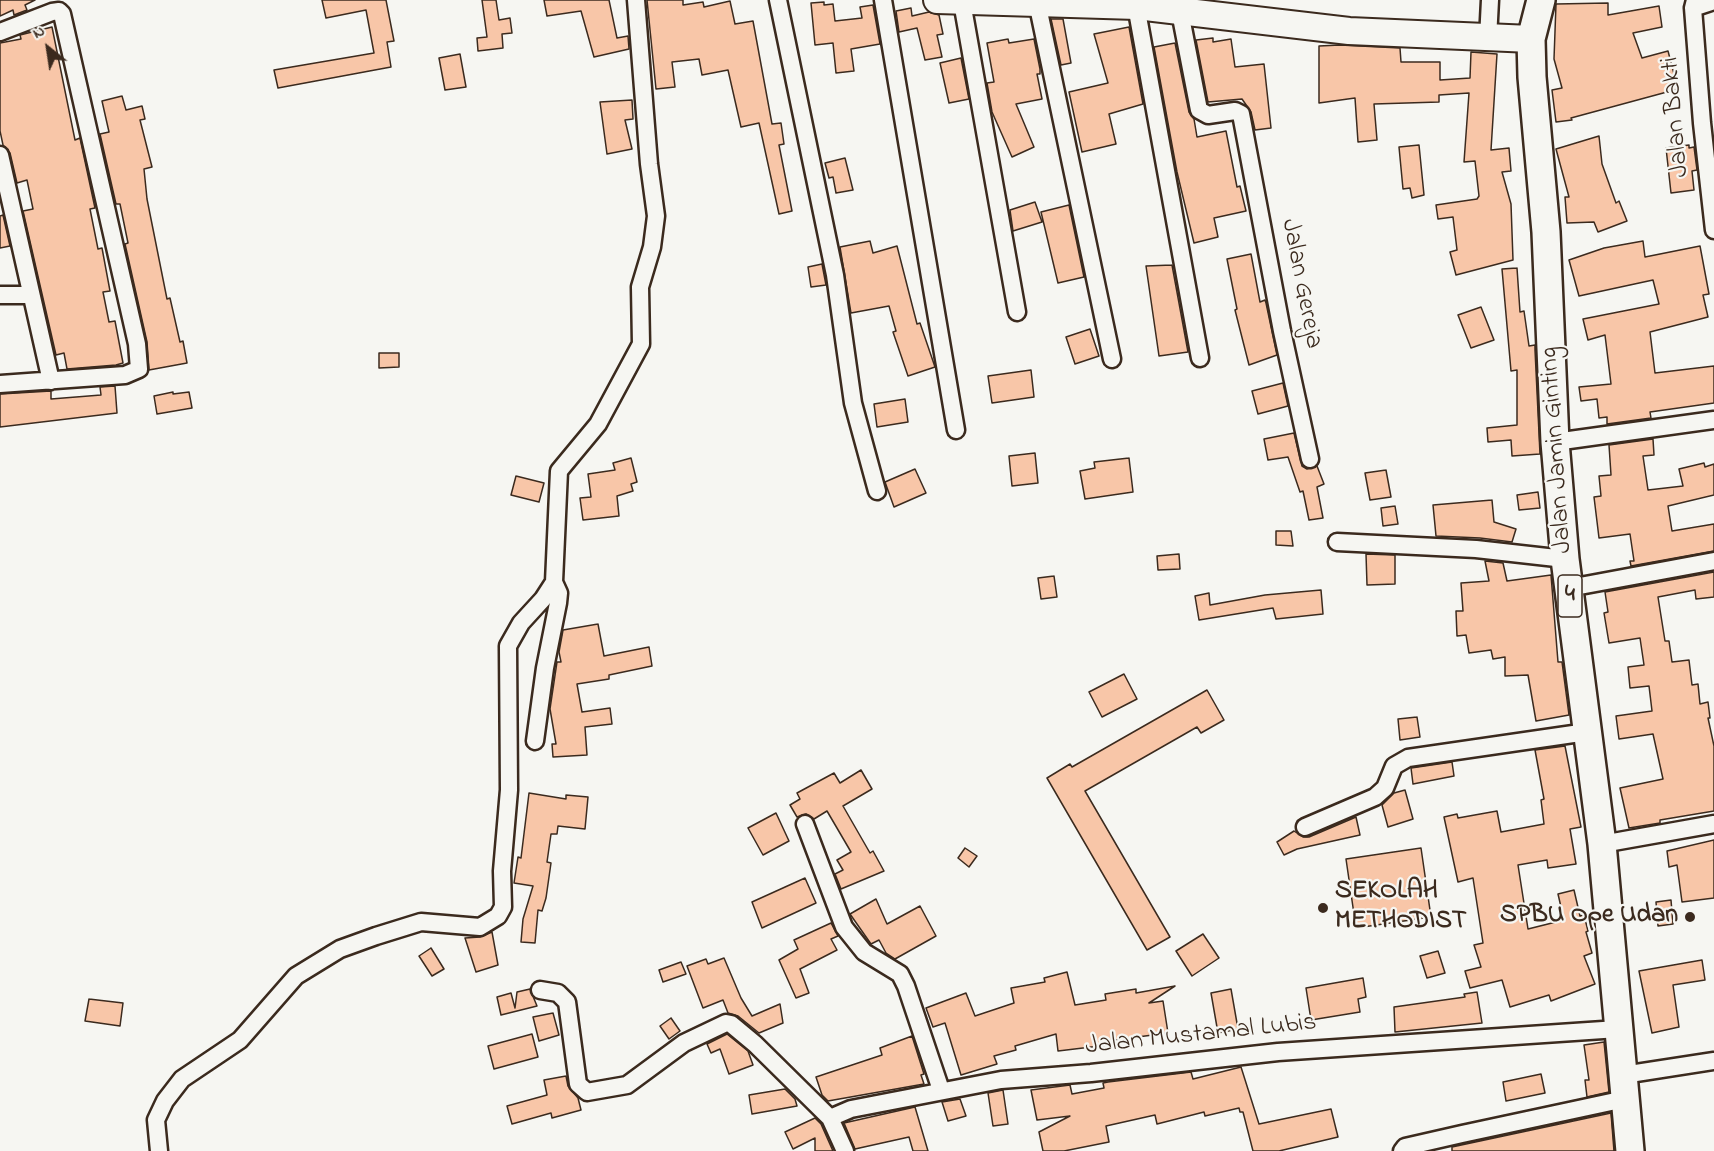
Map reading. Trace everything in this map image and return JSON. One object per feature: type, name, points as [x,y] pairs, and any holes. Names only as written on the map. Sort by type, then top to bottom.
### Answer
[{"type":"highway","name":"Jalan Jamin Ginting","points":[[1540,0],[1531,39],[1533,110],[1546,232],[1556,442],[1565,559],[1602,844],[1630,1151]]},
{"type":"main road","points":[[950,1],[1136,3],[1180,12],[1219,8],[1349,31],[1488,39],[1531,39]]},
{"type":"street","points":[[535,741],[546,658],[559,593],[554,582],[559,471],[598,424],[641,344],[640,287],[652,247],[656,216],[649,164],[636,0]]},
{"type":"street","points":[[778,0],[835,275],[853,403],[877,491]]},
{"type":"street","points":[[883,0],[956,430]]},
{"type":"street","points":[[1488,39],[1490,0]]},
{"type":"street","points":[[950,1],[1017,312]]},
{"type":"street","points":[[1694,4],[1714,1]]},
{"type":"street","points":[[1037,2],[1112,358]]},
{"type":"street","points":[[1136,3],[1200,358]]},
{"type":"street","name":"Jalan Bakti","points":[[1694,4],[1714,230]]},
{"type":"street","points":[[0,32],[52,12],[58,11],[62,14],[137,344],[140,369],[136,372],[0,384]]},
{"type":"street","name":"Jalan Gereja","points":[[1180,12],[1198,110],[1208,115],[1240,115],[1282,332],[1310,459]]},
{"type":"street","points":[[0,155],[51,381]]},
{"type":"street","points":[[0,296],[30,295]]},
{"type":"street","points":[[1556,442],[1714,420]]},
{"type":"street","points":[[1337,542],[1476,549],[1565,559]]},
{"type":"street","points":[[1569,588],[1714,561]]},
{"type":"street","points":[[159,1151],[156,1120],[165,1101],[182,1079],[240,1040],[296,976],[340,949],[421,922],[480,927],[498,916],[502,907],[502,871],[509,790],[508,646],[521,623],[543,599],[554,582]]},
{"type":"street","points":[[1305,827],[1375,797],[1385,788],[1394,766],[1408,758],[1587,732]]},
{"type":"street","points":[[805,824],[844,927],[864,952],[900,974],[941,1090]]},
{"type":"street","points":[[1602,844],[1714,824]]},
{"type":"street","points":[[540,990],[558,993],[567,1002],[578,1084],[587,1092],[627,1085],[684,1043],[726,1023],[732,1024],[830,1118],[844,1151]]},
{"type":"street","name":"Jalan Mustamal Lubis","points":[[830,1118],[851,1109],[1001,1080],[1091,1073],[1278,1052],[1618,1029]]},
{"type":"street","points":[[1401,1151],[1406,1147],[1462,1134],[1714,1061]]},
{"type":"building","points":[[0,0],[35,0],[25,5],[27,10],[14,15],[13,10],[0,16]]},
{"type":"building","points":[[322,0],[386,0],[394,41],[387,42],[391,67],[278,88],[274,70],[374,53],[366,10],[326,18]]},
{"type":"building","points":[[482,0],[496,0],[499,20],[510,18],[512,33],[502,34],[503,48],[478,51],[477,38],[487,37]]},
{"type":"building","points":[[544,0],[609,0],[617,38],[628,36],[629,49],[594,57],[581,11],[547,16]]},
{"type":"building","points":[[647,0],[683,0],[683,5],[703,2],[704,7],[730,1],[735,24],[753,21],[772,124],[781,123],[784,144],[779,145],[792,211],[779,214],[759,123],[741,127],[728,70],[702,75],[699,59],[672,62],[675,87],[656,89]]},
{"type":"building","points":[[824,2],[824,5],[833,4],[835,21],[862,18],[860,7],[873,5],[880,44],[851,49],[854,71],[836,73],[833,43],[815,45],[811,3]]},
{"type":"building","points":[[1608,3],[1608,15],[1659,6],[1662,27],[1633,33],[1642,58],[1668,51],[1678,89],[1571,118],[1572,120],[1556,122],[1552,90],[1562,88],[1554,59],[1556,4]]},
{"type":"building","points":[[911,8],[912,16],[929,12],[939,15],[943,34],[937,35],[942,57],[925,60],[917,28],[899,32],[896,11]]},
{"type":"building","points":[[1051,19],[1063,19],[1071,63],[1061,65]]},
{"type":"building","points":[[52,27],[75,140],[80,138],[95,208],[90,209],[98,249],[102,248],[110,291],[103,292],[109,322],[115,321],[123,363],[116,365],[67,369],[64,353],[56,355],[23,211],[33,209],[27,180],[17,183],[10,153],[3,145],[0,131],[0,43],[21,39],[20,35]]},
{"type":"building","points":[[1129,27],[1143,104],[1109,114],[1116,144],[1082,152],[1069,92],[1108,83],[1094,34]]},
{"type":"building","points":[[1213,38],[1213,42],[1231,39],[1235,67],[1264,64],[1271,128],[1255,130],[1251,112],[1242,99],[1208,102],[1196,40]]},
{"type":"building","points":[[1008,39],[1009,43],[1034,39],[1040,69],[1040,74],[1037,74],[1042,99],[1016,104],[1034,147],[1012,157],[992,112],[987,83],[994,82],[987,43]]},
{"type":"building","points":[[1175,43],[1189,112],[1194,119],[1197,137],[1226,131],[1237,187],[1240,186],[1246,211],[1214,218],[1218,237],[1194,243],[1177,172],[1154,47]]},
{"type":"building","points":[[1319,46],[1400,48],[1401,62],[1440,62],[1440,80],[1470,78],[1471,52],[1497,54],[1491,150],[1509,148],[1511,171],[1502,172],[1511,204],[1513,260],[1456,275],[1450,252],[1457,250],[1453,217],[1438,219],[1436,205],[1477,199],[1479,196],[1475,161],[1464,162],[1469,93],[1439,95],[1439,102],[1374,104],[1377,140],[1358,142],[1355,98],[1319,103]]},
{"type":"building","points":[[460,54],[466,87],[445,90],[439,58]]},
{"type":"building","points":[[961,58],[969,99],[949,103],[940,63]]},
{"type":"building","points":[[122,96],[126,110],[142,106],[145,119],[140,120],[152,167],[144,169],[147,199],[167,299],[170,298],[187,363],[149,370],[147,342],[125,244],[128,243],[120,204],[116,204],[100,134],[109,132],[102,101]]},
{"type":"building","points":[[632,100],[633,119],[625,120],[632,149],[607,154],[600,102]]},
{"type":"building","points":[[1599,136],[1602,164],[1616,203],[1619,201],[1627,221],[1598,232],[1594,222],[1567,223],[1565,197],[1569,197],[1556,149]]},
{"type":"building","points":[[1419,145],[1424,195],[1412,198],[1410,188],[1403,189],[1399,147]]},
{"type":"building","points":[[1689,145],[1689,148],[1694,147],[1697,170],[1692,171],[1694,190],[1671,193],[1666,148]]},
{"type":"building","points":[[845,158],[853,190],[836,193],[833,177],[829,178],[825,163]]},
{"type":"building","points":[[1035,202],[1042,222],[1013,231],[1010,210]]},
{"type":"building","points":[[1069,205],[1084,277],[1058,283],[1041,212]]},
{"type":"building","points":[[3,215],[10,246],[0,248],[0,216]]},
{"type":"building","points":[[870,241],[873,253],[897,246],[917,324],[920,323],[935,367],[908,376],[893,332],[896,331],[889,306],[851,313],[840,247]]},
{"type":"building","points":[[1643,241],[1645,257],[1700,246],[1709,294],[1703,295],[1708,317],[1650,332],[1655,373],[1714,366],[1714,403],[1650,412],[1651,418],[1607,424],[1607,417],[1599,418],[1597,399],[1581,401],[1579,387],[1611,384],[1605,335],[1588,340],[1583,319],[1659,304],[1653,280],[1579,296],[1569,260],[1604,248]]},
{"type":"building","points":[[1251,254],[1260,302],[1265,300],[1266,303],[1277,355],[1249,365],[1235,310],[1237,309],[1227,259]]},
{"type":"building","points":[[822,264],[826,285],[811,287],[808,267]]},
{"type":"building","points":[[1172,265],[1188,352],[1159,356],[1146,266]]},
{"type":"building","points":[[1517,268],[1520,312],[1524,311],[1529,346],[1535,345],[1540,454],[1512,456],[1511,440],[1488,442],[1487,428],[1517,425],[1517,370],[1511,371],[1502,269]]},
{"type":"building","points":[[1481,307],[1494,340],[1471,348],[1458,315]]},
{"type":"building","points":[[1090,329],[1099,356],[1075,364],[1066,337]]},
{"type":"building","points":[[379,353],[399,353],[399,367],[379,368]]},
{"type":"building","points":[[1031,370],[1034,397],[992,403],[988,376]]},
{"type":"building","points":[[1283,383],[1288,406],[1258,414],[1252,391]]},
{"type":"building","points":[[115,386],[117,413],[0,427],[0,394],[51,391],[51,399],[101,395],[100,387]]},
{"type":"building","points":[[173,392],[173,394],[189,392],[192,408],[157,414],[154,396]]},
{"type":"building","points":[[905,399],[908,422],[877,427],[874,404]]},
{"type":"building","points":[[1294,433],[1302,466],[1307,469],[1317,466],[1324,484],[1317,487],[1323,518],[1309,520],[1303,491],[1300,492],[1288,457],[1268,460],[1264,439]]},
{"type":"building","points":[[1653,439],[1654,455],[1643,456],[1648,490],[1683,486],[1679,469],[1704,463],[1705,467],[1714,464],[1714,495],[1668,506],[1672,531],[1714,524],[1714,551],[1631,566],[1630,561],[1634,561],[1630,534],[1599,538],[1594,497],[1601,496],[1599,476],[1611,475],[1609,445]]},
{"type":"building","points":[[1035,453],[1038,483],[1012,486],[1009,456]]},
{"type":"building","points":[[631,458],[637,482],[631,484],[633,491],[617,496],[619,516],[583,520],[580,498],[591,497],[588,474],[615,470],[613,463]]},
{"type":"building","points":[[1129,458],[1133,492],[1085,499],[1080,471],[1095,468],[1094,462]]},
{"type":"building","points":[[915,469],[926,493],[894,507],[885,482]]},
{"type":"building","points":[[1386,470],[1391,497],[1370,500],[1365,473]]},
{"type":"building","points":[[516,476],[544,483],[539,502],[511,495]]},
{"type":"building","points":[[1538,492],[1540,508],[1519,510],[1517,495]]},
{"type":"building","points":[[1492,500],[1494,522],[1516,529],[1512,542],[1436,536],[1433,505]]},
{"type":"building","points":[[1395,506],[1398,524],[1383,526],[1381,508]]},
{"type":"building","points":[[1276,531],[1291,531],[1293,546],[1276,545]]},
{"type":"building","points":[[1179,554],[1180,569],[1158,570],[1157,556]]},
{"type":"building","points":[[1366,554],[1395,555],[1395,584],[1367,585]]},
{"type":"building","points":[[1485,561],[1503,563],[1507,581],[1551,575],[1558,662],[1562,662],[1569,715],[1536,721],[1528,675],[1505,676],[1505,657],[1493,659],[1491,650],[1469,653],[1466,635],[1457,636],[1456,611],[1463,611],[1461,583],[1489,581]]},
{"type":"building","points":[[1714,572],[1714,597],[1696,599],[1695,590],[1658,597],[1665,641],[1669,641],[1672,662],[1689,660],[1692,685],[1698,684],[1700,704],[1708,702],[1710,718],[1708,718],[1714,746],[1714,811],[1629,828],[1620,788],[1663,779],[1653,734],[1619,739],[1616,716],[1652,711],[1649,686],[1630,688],[1628,667],[1644,665],[1640,638],[1609,643],[1604,613],[1608,612],[1605,592]]},
{"type":"building","points":[[1054,576],[1057,597],[1041,599],[1038,578]]},
{"type":"building","points":[[1321,590],[1323,614],[1276,619],[1273,608],[1199,620],[1195,596],[1209,593],[1210,605],[1265,595]]},
{"type":"building","points":[[598,624],[604,656],[649,647],[652,666],[609,675],[609,679],[577,684],[582,712],[610,708],[612,724],[585,727],[587,755],[553,757],[552,744],[556,744],[550,709],[557,662],[561,662],[559,652],[563,630]]},
{"type":"building","points":[[1124,674],[1137,699],[1102,717],[1089,692]]},
{"type":"building","points":[[1207,690],[1224,720],[1201,733],[1197,727],[1085,791],[1170,937],[1147,950],[1047,778],[1070,764],[1072,767]]},
{"type":"building","points":[[1417,717],[1420,737],[1400,740],[1398,719]]},
{"type":"building","points":[[1565,746],[1581,827],[1570,829],[1576,864],[1548,868],[1547,860],[1518,865],[1528,929],[1564,920],[1558,894],[1574,890],[1580,916],[1584,915],[1588,931],[1586,932],[1592,953],[1584,956],[1595,984],[1551,1001],[1549,995],[1510,1007],[1502,980],[1470,988],[1465,971],[1481,967],[1474,945],[1483,943],[1473,878],[1458,882],[1444,817],[1457,814],[1458,818],[1497,811],[1501,832],[1544,824],[1541,800],[1544,799],[1535,750]]},
{"type":"building","points":[[1452,762],[1454,776],[1413,784],[1411,768]]},
{"type":"building","points":[[861,770],[872,789],[843,806],[870,853],[873,851],[884,871],[841,889],[835,874],[843,870],[837,860],[851,852],[827,811],[814,819],[806,814],[797,817],[790,805],[800,799],[797,793],[834,773],[840,783]]},
{"type":"building","points":[[1405,790],[1413,819],[1388,827],[1382,805],[1394,793]]},
{"type":"building","points":[[529,793],[566,799],[566,795],[588,797],[585,829],[558,826],[557,834],[551,834],[547,862],[551,863],[546,898],[542,911],[538,910],[535,943],[521,942],[523,919],[533,886],[514,883],[518,857],[521,858]]},
{"type":"building","points":[[776,813],[789,841],[763,855],[748,828]]},
{"type":"building","points":[[1356,817],[1360,835],[1297,849],[1284,855],[1277,842],[1294,831],[1303,837],[1309,837]]},
{"type":"building","points":[[1714,840],[1714,898],[1682,902],[1677,865],[1669,867],[1667,851]]},
{"type":"building","points":[[965,848],[977,856],[969,867],[958,858]]},
{"type":"building","points":[[1421,848],[1431,917],[1356,928],[1346,859]]},
{"type":"building","points":[[805,878],[816,903],[762,928],[752,902]]},
{"type":"building","points":[[876,899],[887,924],[920,906],[936,936],[895,959],[886,953],[879,940],[871,944],[850,914]]},
{"type":"building","points":[[1671,900],[1673,924],[1658,926],[1656,902]]},
{"type":"building","points":[[831,923],[838,936],[831,939],[837,950],[800,969],[809,993],[796,998],[779,960],[798,949],[794,940]]},
{"type":"building","points":[[492,932],[498,965],[476,972],[465,938],[480,937]]},
{"type":"building","points":[[1203,934],[1219,958],[1192,976],[1176,951]]},
{"type":"building","points":[[431,948],[444,969],[432,976],[419,956]]},
{"type":"building","points":[[1438,951],[1445,973],[1427,978],[1420,956]]},
{"type":"building","points":[[724,958],[741,998],[752,1016],[780,1004],[783,1023],[759,1033],[738,1016],[728,1013],[723,1000],[703,1008],[687,966],[706,959],[708,964]]},
{"type":"building","points":[[1702,960],[1705,980],[1673,985],[1679,1027],[1652,1033],[1639,971]]},
{"type":"building","points":[[681,962],[686,974],[663,982],[659,970]]},
{"type":"building","points":[[1067,972],[1075,1005],[1106,1000],[1105,994],[1136,989],[1136,993],[1175,986],[1149,1003],[1163,1001],[1168,1033],[1107,1041],[1108,1045],[1058,1051],[1056,1034],[1015,1046],[1016,1050],[994,1056],[997,1064],[961,1075],[945,1023],[933,1027],[926,1008],[966,993],[975,1016],[1014,1003],[1011,988],[1045,982],[1044,978]]},
{"type":"building","points":[[1363,978],[1366,997],[1358,999],[1360,1012],[1311,1020],[1306,988]]},
{"type":"building","points":[[530,989],[537,1006],[501,1015],[497,997],[511,993],[515,1008],[517,992]]},
{"type":"building","points":[[1231,989],[1238,1029],[1218,1033],[1211,993]]},
{"type":"building","points":[[1477,992],[1482,1023],[1395,1032],[1394,1007],[1465,997],[1464,994]]},
{"type":"building","points":[[89,999],[123,1003],[120,1026],[85,1021]]},
{"type":"building","points":[[553,1013],[559,1035],[539,1041],[533,1017]]},
{"type":"building","points":[[671,1018],[680,1031],[669,1039],[660,1026]]},
{"type":"building","points":[[532,1034],[538,1057],[494,1069],[488,1046]]},
{"type":"building","points":[[727,1034],[748,1051],[753,1065],[729,1074],[720,1049],[711,1053],[707,1044]]},
{"type":"building","points":[[912,1036],[924,1074],[921,1075],[924,1084],[828,1101],[822,1095],[816,1077],[882,1055],[880,1048]]},
{"type":"building","points":[[1604,1042],[1609,1092],[1587,1097],[1585,1080],[1589,1080],[1584,1045]]},
{"type":"building","points":[[1241,1067],[1259,1124],[1331,1109],[1338,1137],[1279,1151],[1253,1151],[1243,1112],[1240,1112],[1239,1108],[1205,1116],[1204,1112],[1157,1124],[1155,1115],[1106,1126],[1109,1142],[1064,1151],[1043,1151],[1039,1132],[1070,1116],[1037,1120],[1031,1090],[1070,1085],[1072,1094],[1104,1088],[1103,1083],[1108,1082],[1191,1072],[1193,1079]]},
{"type":"building","points":[[1541,1074],[1545,1093],[1506,1101],[1503,1082]]},
{"type":"building","points":[[566,1076],[568,1086],[578,1098],[581,1110],[552,1118],[551,1113],[512,1124],[507,1106],[547,1095],[544,1080]]},
{"type":"building","points":[[785,1089],[795,1099],[797,1106],[752,1114],[749,1095]]},
{"type":"building","points":[[1003,1090],[1008,1124],[993,1126],[988,1093]]},
{"type":"building","points":[[960,1099],[966,1116],[948,1121],[942,1102]]},
{"type":"building","points":[[915,1107],[928,1151],[913,1151],[909,1137],[855,1149],[844,1123]]},
{"type":"building","points":[[1611,1113],[1614,1151],[1452,1151],[1452,1147]]},
{"type":"building","points":[[815,1118],[821,1124],[833,1151],[815,1151],[815,1138],[793,1149],[785,1132]]},
{"type":"place","name":"SEKOLAH METHODIST","points":[[1323,908]]},
{"type":"place","name":"SPBU Ope Udan","points":[[1690,917]]}]
